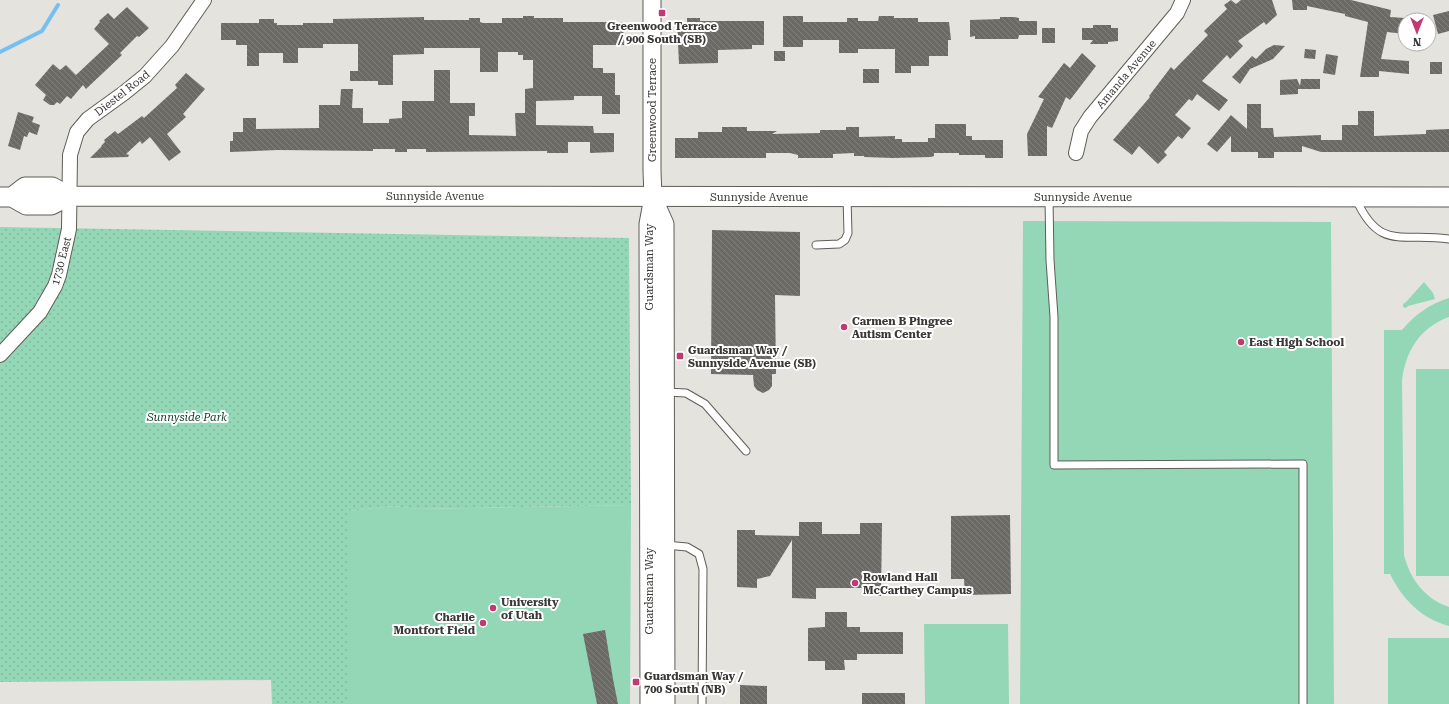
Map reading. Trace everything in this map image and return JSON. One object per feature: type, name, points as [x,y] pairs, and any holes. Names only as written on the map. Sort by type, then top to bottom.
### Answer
[{"type":"main road","name":"Sunnyside Avenue","points":[[6,197],[26,205],[51,205],[69,196],[1449,197]]},
{"type":"street","name":"Diestel Road","points":[[69,196],[70,156],[74,140],[82,126],[88,119],[145,76],[172,46],[204,0]]},
{"type":"street","name":"Greenwood Terrace","points":[[652,0],[653,197]]},
{"type":"street","name":"Amanda Avenue","points":[[1076,152],[1081,131],[1088,120],[1177,13],[1183,0]]},
{"type":"street","name":"1730 East","points":[[0,355],[40,312],[55,286],[69,229],[69,196]]},
{"type":"street","name":"Guardsman Way","points":[[653,197],[665,224],[666,704]]},
{"type":"street","name":"Guardsman Way","points":[[649,704],[648,224],[653,197]]},
{"type":"lane","points":[[816,245],[839,244],[845,240],[848,233],[847,197]]},
{"type":"lane","points":[[1049,197],[1050,260],[1054,317],[1054,465],[1303,464],[1303,704]]},
{"type":"lane","points":[[1355,197],[1363,214],[1372,227],[1380,232],[1390,236],[1434,236],[1449,239]]},
{"type":"lane","points":[[666,392],[686,393],[705,404],[746,451]]},
{"type":"lane","points":[[649,546],[666,545],[686,547],[699,554],[703,569],[702,704]]},
{"type":"green space","points":[[1023,221],[1331,222],[1334,704],[1020,704]]},
{"type":"green space","name":"Sunnyside Park","points":[[0,227],[629,238],[631,505],[417,509],[393,506],[348,511],[348,704],[272,704],[271,680],[0,682]]},
{"type":"green space","points":[[1424,282],[1433,293],[1435,299],[1408,306],[1406,308],[1403,307],[1403,304]]},
{"type":"green space","points":[[1449,298],[1449,317],[1430,327],[1416,342],[1407,360],[1402,381],[1404,555],[1410,572],[1420,587],[1433,599],[1449,607],[1449,626],[1439,623],[1421,613],[1407,600],[1390,574],[1384,574],[1384,330],[1402,330],[1423,311],[1435,303]]},
{"type":"green space","points":[[1416,369],[1449,369],[1449,576],[1416,576]]},
{"type":"green space","name":"University of Utah","points":[[631,505],[630,704],[348,704],[348,511],[393,506],[418,509]]},
{"type":"green space","points":[[924,624],[1008,624],[1009,704],[925,704]]},
{"type":"green space","points":[[1388,638],[1449,638],[1449,704],[1388,704]]},
{"type":"building","points":[[1231,0],[1236,4],[1241,0],[1272,0],[1277,15],[1266,25],[1264,22],[1238,41],[1243,46],[1230,59],[1227,55],[1202,81],[1228,100],[1219,111],[1197,94],[1192,101],[1189,99],[1175,115],[1191,128],[1182,139],[1178,136],[1164,152],[1167,155],[1158,164],[1139,146],[1132,155],[1113,140],[1150,97],[1149,96],[1171,67],[1174,70],[1208,35],[1204,31],[1227,9],[1224,5]]},
{"type":"building","points":[[1292,0],[1351,0],[1391,10],[1390,17],[1397,17],[1397,33],[1387,32],[1381,59],[1409,61],[1409,74],[1379,71],[1379,77],[1360,77],[1368,22],[1345,16],[1345,14],[1307,6],[1307,10],[1293,10]]},
{"type":"building","points":[[127,7],[149,28],[139,37],[137,36],[120,53],[122,55],[86,89],[83,85],[71,99],[67,96],[60,104],[57,102],[54,105],[50,105],[43,100],[46,95],[35,85],[53,64],[60,70],[66,65],[76,75],[109,44],[94,29],[100,22],[99,21],[108,13],[114,19]]},
{"type":"building","points":[[1449,11],[1449,31],[1438,34],[1437,14]]},
{"type":"building","points":[[523,16],[534,16],[534,18],[563,18],[563,22],[623,22],[624,45],[593,45],[593,68],[603,68],[603,73],[615,73],[615,95],[620,95],[620,114],[602,114],[602,96],[574,96],[574,100],[536,101],[536,125],[593,126],[594,133],[614,133],[614,152],[590,153],[590,142],[568,142],[568,153],[547,153],[547,151],[426,152],[426,149],[407,149],[407,152],[395,152],[395,149],[373,149],[373,151],[278,150],[230,152],[230,141],[233,141],[233,132],[243,132],[243,118],[256,118],[256,129],[319,128],[319,105],[340,105],[341,89],[353,89],[352,108],[363,108],[363,123],[389,123],[389,119],[402,118],[402,101],[434,101],[434,70],[450,70],[450,103],[475,103],[475,116],[469,116],[469,135],[516,136],[515,113],[525,113],[525,89],[533,88],[533,60],[523,60],[523,55],[518,55],[518,52],[498,52],[498,72],[480,72],[480,48],[424,48],[424,54],[393,55],[393,85],[378,85],[378,81],[350,81],[350,71],[358,71],[358,44],[323,44],[323,48],[298,48],[298,63],[283,63],[283,53],[259,53],[259,66],[247,66],[247,45],[236,45],[236,40],[221,40],[221,23],[259,23],[259,19],[274,19],[274,23],[277,23],[277,25],[303,25],[303,23],[333,23],[333,19],[424,17],[424,20],[469,20],[469,18],[480,18],[480,22],[483,23],[502,23],[502,18],[523,18]]},
{"type":"building","points":[[783,16],[803,16],[803,22],[847,22],[847,18],[858,18],[858,21],[878,21],[879,16],[894,16],[894,18],[918,18],[918,22],[949,22],[951,40],[948,40],[948,56],[929,56],[929,66],[911,66],[911,73],[895,73],[895,49],[858,49],[858,53],[839,53],[839,40],[803,40],[803,47],[783,47]]},
{"type":"building","points":[[1000,17],[1019,18],[1019,21],[1037,21],[1037,35],[1019,35],[1018,39],[975,39],[975,36],[970,37],[970,20],[1000,19]]},
{"type":"building","points":[[687,18],[700,18],[700,21],[764,21],[764,45],[752,45],[752,49],[718,50],[718,63],[679,64],[677,23],[687,23]]},
{"type":"building","points":[[1093,25],[1111,25],[1111,28],[1118,28],[1118,41],[1108,42],[1108,44],[1090,44],[1093,40],[1082,40],[1082,28],[1093,28]]},
{"type":"building","points":[[1042,28],[1055,28],[1055,43],[1042,43]]},
{"type":"building","points":[[1274,45],[1285,46],[1273,59],[1250,69],[1240,84],[1232,77],[1252,56],[1256,59],[1266,49]]},
{"type":"building","points":[[1305,49],[1316,50],[1315,59],[1304,58]]},
{"type":"building","points":[[774,51],[785,51],[785,61],[774,61]]},
{"type":"building","points":[[1082,53],[1096,66],[1070,100],[1066,97],[1052,128],[1047,126],[1047,156],[1028,156],[1027,134],[1044,99],[1038,97],[1064,63],[1070,68]]},
{"type":"building","points":[[1326,54],[1338,56],[1335,75],[1323,73]]},
{"type":"building","points":[[1430,62],[1442,62],[1442,74],[1430,74]]},
{"type":"building","points":[[863,69],[879,69],[879,83],[863,83]]},
{"type":"building","points":[[186,73],[205,89],[183,114],[186,117],[167,134],[181,152],[169,161],[150,137],[142,144],[140,141],[126,154],[129,155],[128,157],[90,158],[102,146],[105,142],[104,140],[115,131],[118,134],[142,116],[144,118],[177,88],[175,85]]},
{"type":"building","points":[[1297,79],[1300,86],[1301,79],[1320,79],[1320,89],[1298,89],[1298,94],[1280,95],[1280,80]]},
{"type":"building","points":[[1247,104],[1261,104],[1261,128],[1273,128],[1274,137],[1321,135],[1321,140],[1342,140],[1342,125],[1358,125],[1358,111],[1374,111],[1374,136],[1426,134],[1426,130],[1449,129],[1449,152],[1321,152],[1302,146],[1302,152],[1274,152],[1274,158],[1258,158],[1258,152],[1231,152],[1231,136],[1217,152],[1207,144],[1231,115],[1247,129]]},
{"type":"building","points":[[18,112],[34,117],[32,122],[40,125],[37,135],[29,132],[27,137],[24,136],[20,150],[8,146]]},
{"type":"building","points":[[935,124],[966,124],[966,136],[972,136],[972,140],[1003,140],[1003,158],[985,158],[985,155],[959,155],[959,153],[934,153],[934,156],[931,157],[893,158],[854,156],[854,153],[833,154],[833,158],[798,158],[798,155],[790,153],[766,153],[766,158],[675,158],[675,138],[698,138],[698,132],[722,132],[722,127],[747,127],[747,131],[777,131],[772,134],[820,133],[820,130],[846,130],[846,127],[859,127],[859,137],[895,136],[895,139],[902,139],[902,142],[928,142],[928,138],[935,138]]},
{"type":"building","points":[[712,230],[800,232],[800,296],[775,295],[776,374],[772,374],[772,386],[769,390],[763,393],[757,390],[754,386],[753,375],[711,374]]},
{"type":"building","points":[[1010,515],[1011,594],[965,595],[964,579],[951,579],[951,516]]},
{"type":"building","points":[[799,522],[822,522],[822,534],[860,534],[860,523],[882,523],[881,596],[862,596],[862,588],[816,588],[816,599],[792,598],[792,540],[770,576],[757,579],[757,588],[737,587],[737,530],[755,530],[755,535],[799,536]]},
{"type":"building","points":[[825,612],[847,612],[847,627],[860,627],[860,632],[903,632],[903,654],[857,654],[857,660],[844,660],[845,670],[825,670],[825,661],[808,661],[808,628],[825,627]]},
{"type":"building","points":[[605,630],[618,704],[597,704],[583,634]]},
{"type":"building","points":[[740,685],[767,686],[767,704],[740,704]]},
{"type":"building","points":[[862,693],[905,693],[905,704],[862,704]]},
{"type":"waterway","points":[[0,52],[42,31],[58,5]]},
{"type":"place","name":"Greenwood Terrace / 900 South (SB)","points":[[662,13]]},
{"type":"place","name":"Carmen B Pingree Autism Center","points":[[844,327]]},
{"type":"place","name":"East High School","points":[[1241,342]]},
{"type":"place","name":"Guardsman Way / Sunnyside Avenue (SB)","points":[[680,356]]},
{"type":"place","name":"Rowland Hall McCarthey Campus","points":[[855,583]]},
{"type":"place","name":"University of Utah","points":[[493,608]]},
{"type":"place","name":"Charlie Montfort Field","points":[[483,623]]},
{"type":"place","name":"Guardsman Way / 700 South (NB)","points":[[636,682]]}]
